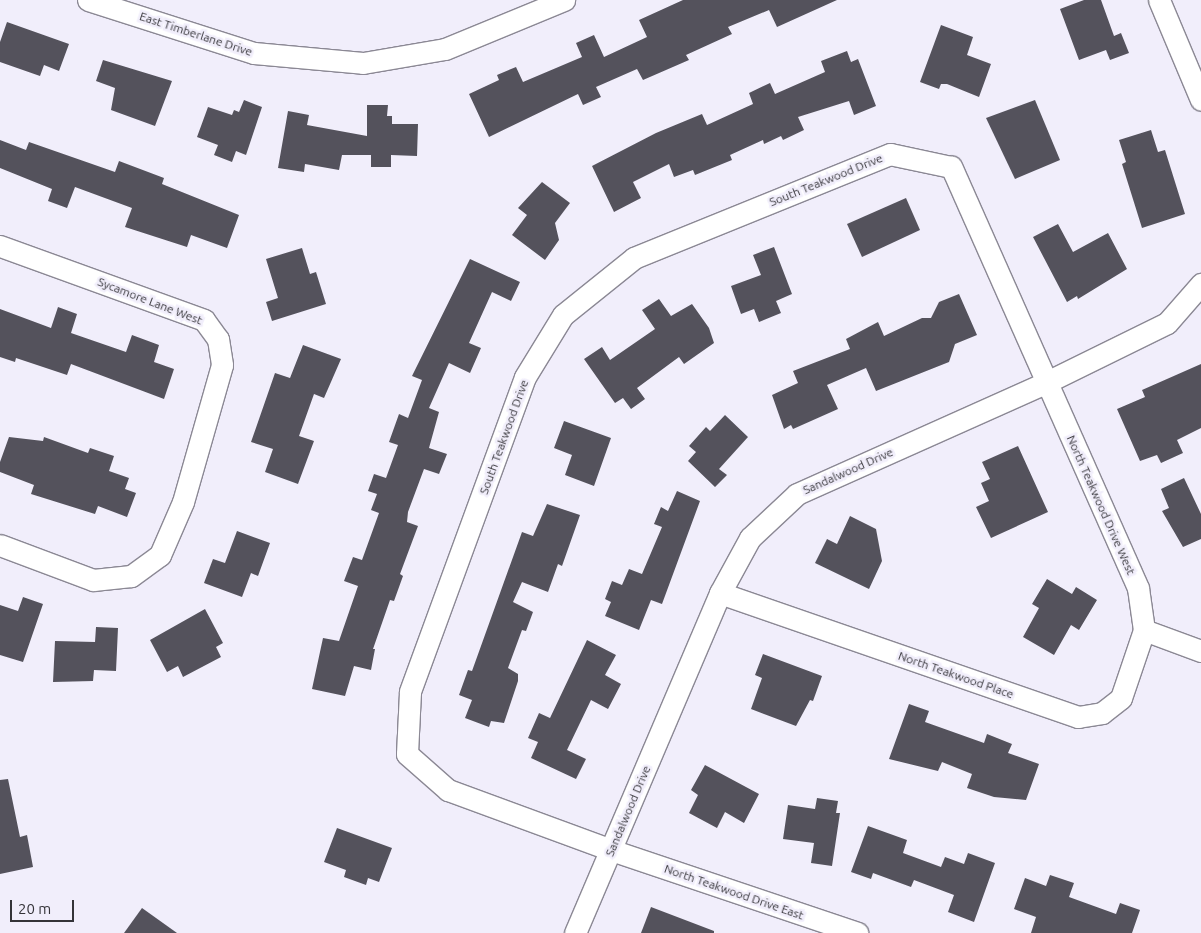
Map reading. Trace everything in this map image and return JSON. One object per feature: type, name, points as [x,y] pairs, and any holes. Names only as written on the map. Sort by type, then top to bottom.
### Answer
[{"type":"street","name":"East Timberlane Drive","points":[[88,0],[254,53],[362,63],[445,49],[564,0]]},
{"type":"street","points":[[1159,0],[1201,100]]},
{"type":"street","name":"South Teakwood Drive","points":[[611,850],[448,790],[406,754],[410,692],[525,377],[563,315],[634,258],[890,154],[951,167],[1045,383]]},
{"type":"street","name":"Sycamore Lane West","points":[[0,246],[204,320],[218,339],[222,365],[183,502],[160,555],[131,576],[93,580],[0,545]]},
{"type":"street","name":"Sandalwood Drive","points":[[575,933],[720,593],[750,538],[797,494],[1045,383],[1167,323],[1201,284]]},
{"type":"street","name":"North Teakwood Drive West","points":[[1045,383],[1138,588],[1144,630]]},
{"type":"street","name":"North Teakwood Place","points":[[720,593],[1078,717],[1102,713],[1121,698],[1144,630]]},
{"type":"street","points":[[1144,630],[1201,650]]},
{"type":"street","name":"North Teakwood Drive East","points":[[611,850],[856,933]]},
{"type":"building","points":[[683,0],[837,0],[777,27],[769,10],[728,27],[732,34],[686,55],[689,60],[643,80],[637,69],[596,87],[601,97],[583,105],[578,94],[489,137],[469,94],[499,80],[497,75],[516,67],[523,82],[582,57],[576,43],[594,35],[604,57],[647,37],[639,20]]},
{"type":"building","points":[[1084,0],[1101,0],[1114,36],[1121,33],[1129,53],[1110,60],[1106,50],[1079,60],[1060,9]]},
{"type":"building","points":[[7,22],[69,44],[59,71],[44,65],[40,76],[0,62],[0,42]]},
{"type":"building","points":[[941,25],[973,37],[967,55],[991,64],[979,97],[947,84],[941,84],[939,89],[920,82]]},
{"type":"building","points":[[847,51],[851,62],[858,59],[876,106],[854,115],[849,101],[798,117],[804,130],[783,140],[781,136],[764,144],[763,140],[730,155],[732,160],[695,175],[693,170],[674,177],[669,164],[633,182],[641,198],[614,212],[592,166],[656,133],[702,114],[707,125],[753,104],[749,93],[770,83],[775,94],[825,72],[821,61]]},
{"type":"building","points":[[103,60],[172,81],[155,126],[111,110],[115,88],[96,81]]},
{"type":"building","points":[[244,100],[262,107],[246,155],[236,151],[232,162],[214,155],[218,145],[197,137],[208,107],[232,115],[234,110],[239,112]]},
{"type":"building","points":[[1035,100],[1060,160],[1015,179],[986,118]]},
{"type":"building","points":[[367,105],[388,105],[387,116],[392,116],[392,124],[418,124],[417,156],[391,155],[391,167],[371,167],[371,155],[342,155],[339,170],[305,164],[304,172],[278,168],[288,111],[309,115],[307,125],[367,136]]},
{"type":"building","points":[[1151,130],[1158,152],[1165,150],[1185,214],[1142,228],[1122,164],[1126,162],[1119,140]]},
{"type":"building","points":[[0,140],[26,150],[29,142],[115,172],[119,161],[164,178],[162,184],[239,215],[227,248],[191,235],[187,247],[125,227],[132,208],[75,187],[67,208],[48,201],[52,189],[0,168]]},
{"type":"building","points":[[542,182],[570,203],[555,223],[559,240],[545,260],[512,235],[527,215],[518,208]]},
{"type":"building","points":[[906,198],[920,230],[862,257],[847,224]]},
{"type":"building","points":[[1058,224],[1073,252],[1108,233],[1127,269],[1078,299],[1077,296],[1067,302],[1033,237]]},
{"type":"building","points":[[774,247],[792,294],[776,301],[781,313],[759,322],[754,309],[741,314],[731,286],[761,275],[753,255]]},
{"type":"building","points":[[302,248],[310,274],[316,272],[326,304],[272,321],[266,302],[278,298],[266,259]]},
{"type":"building","points":[[470,259],[520,282],[511,301],[492,292],[469,343],[481,348],[470,373],[449,363],[429,408],[439,412],[429,448],[447,454],[439,474],[424,469],[408,512],[407,522],[418,526],[400,574],[403,576],[394,601],[390,600],[373,649],[375,649],[371,670],[354,666],[345,696],[312,689],[323,638],[339,641],[358,586],[344,581],[353,557],[362,560],[379,513],[371,510],[377,494],[368,491],[374,474],[386,478],[398,445],[389,442],[399,414],[408,418],[422,380],[412,376]]},
{"type":"building","points":[[959,294],[977,335],[955,344],[949,362],[876,391],[866,368],[827,385],[838,409],[793,429],[791,425],[784,429],[772,395],[798,383],[793,371],[850,349],[846,339],[878,322],[884,336],[922,318],[931,318],[939,302]]},
{"type":"building","points":[[659,299],[671,316],[692,304],[709,328],[714,343],[684,364],[679,357],[637,388],[645,399],[631,409],[623,398],[615,403],[584,359],[602,347],[610,360],[655,329],[642,310]]},
{"type":"building","points":[[58,307],[77,314],[71,333],[126,352],[132,335],[159,345],[154,362],[174,369],[164,399],[71,364],[67,375],[16,358],[15,362],[0,357],[0,309],[51,328]]},
{"type":"building","points":[[303,345],[341,359],[324,398],[314,394],[299,436],[314,441],[298,484],[265,472],[273,449],[251,442],[275,373],[290,378]]},
{"type":"building","points":[[1201,364],[1201,428],[1177,440],[1183,453],[1161,463],[1157,455],[1140,461],[1117,409],[1145,397],[1142,390]]},
{"type":"building","points":[[725,415],[748,437],[719,469],[727,475],[715,487],[688,461],[696,452],[689,446],[706,427],[710,431]]},
{"type":"building","points":[[564,421],[611,438],[594,486],[565,475],[572,455],[554,448]]},
{"type":"building","points":[[9,437],[43,441],[44,437],[88,453],[90,448],[114,456],[109,471],[129,478],[125,489],[136,493],[127,517],[98,506],[95,514],[31,494],[34,485],[0,472],[0,462]]},
{"type":"building","points":[[1018,446],[1048,512],[991,538],[976,507],[989,501],[981,483],[990,479],[982,462]]},
{"type":"building","points":[[1184,478],[1201,514],[1201,539],[1183,547],[1162,511],[1169,508],[1161,489]]},
{"type":"building","points":[[677,491],[700,501],[662,604],[651,600],[639,630],[605,616],[611,602],[605,599],[612,581],[622,585],[629,569],[642,574],[662,527],[654,524],[661,507],[668,511]]},
{"type":"building","points":[[547,504],[580,515],[562,566],[558,564],[548,592],[522,582],[513,602],[533,612],[526,631],[522,630],[508,668],[518,674],[518,681],[504,723],[491,721],[489,727],[465,718],[472,700],[459,695],[468,670],[472,671],[522,532],[533,536]]},
{"type":"building","points":[[850,516],[876,529],[882,561],[869,589],[815,563],[827,539],[837,544]]},
{"type":"building","points":[[237,531],[270,543],[258,576],[251,573],[242,597],[204,583],[213,559],[225,563]]},
{"type":"building","points":[[1047,579],[1072,594],[1076,587],[1097,600],[1079,630],[1071,625],[1054,655],[1023,637],[1039,608],[1032,604]]},
{"type":"building","points":[[23,597],[43,604],[23,662],[0,655],[0,605],[18,611]]},
{"type":"building","points":[[205,609],[223,643],[216,647],[221,657],[183,677],[178,666],[167,672],[150,640]]},
{"type":"building","points":[[96,627],[118,628],[116,671],[94,670],[93,681],[53,682],[55,641],[95,642]]},
{"type":"building","points":[[587,640],[616,655],[605,675],[621,684],[608,709],[591,700],[567,750],[586,759],[576,779],[531,758],[538,742],[528,738],[539,713],[550,718]]},
{"type":"building","points":[[763,654],[822,676],[813,701],[810,700],[796,726],[751,709],[762,678],[755,675]]},
{"type":"building","points":[[909,704],[929,711],[925,722],[984,743],[987,734],[1012,744],[1008,753],[1039,764],[1026,800],[994,797],[967,788],[972,774],[942,762],[938,771],[889,759]]},
{"type":"building","points":[[705,765],[759,794],[744,823],[725,812],[717,828],[689,813],[698,795],[691,790]]},
{"type":"building","points":[[8,779],[20,837],[27,835],[33,867],[0,874],[0,780]]},
{"type":"building","points":[[817,798],[838,801],[836,813],[840,813],[832,866],[811,863],[814,843],[783,839],[788,805],[815,809]]},
{"type":"building","points":[[868,826],[907,840],[903,853],[941,867],[945,857],[964,864],[968,853],[995,863],[974,922],[948,912],[954,895],[914,880],[911,887],[873,873],[871,879],[851,872]]},
{"type":"building","points":[[337,828],[392,848],[379,882],[368,878],[366,885],[344,877],[346,870],[324,862]]},
{"type":"building","points":[[1050,875],[1074,883],[1069,897],[1116,914],[1120,903],[1140,910],[1132,933],[1031,933],[1036,917],[1014,909],[1025,878],[1046,886]]},
{"type":"building","points":[[651,907],[714,931],[714,933],[641,933]]},
{"type":"building","points":[[142,908],[177,933],[124,933]]}]
